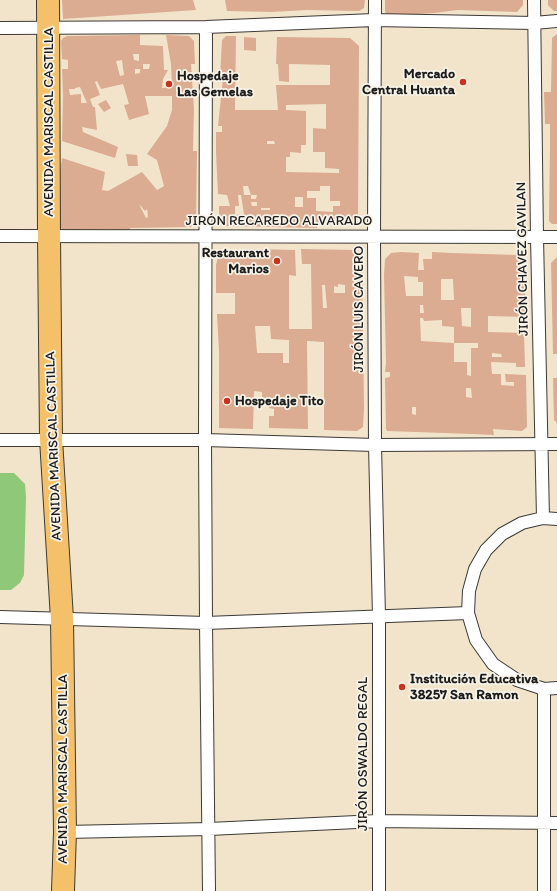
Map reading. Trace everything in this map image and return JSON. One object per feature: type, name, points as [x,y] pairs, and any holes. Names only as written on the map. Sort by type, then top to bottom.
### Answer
[{"type":"highway","name":"AVENIDA MARISCAL CASTILLA","points":[[48,0],[51,440],[62,619],[65,832],[63,891]]},
{"type":"street","name":"JIRÓN LUIS CAVERO","points":[[375,0],[375,444],[378,617]]},
{"type":"street","name":"JIRÓN CHAVEZ GAVILAN","points":[[534,0],[536,237],[543,518]]},
{"type":"street","points":[[0,28],[206,26],[374,20],[534,23],[557,21]]},
{"type":"street","points":[[206,26],[205,440],[209,891]]},
{"type":"street","name":"JIRÓN RECAREDO ALVARADO","points":[[0,236],[557,237]]},
{"type":"street","points":[[0,440],[205,440],[375,444],[557,444]]},
{"type":"street","points":[[557,518],[543,518],[522,523],[502,534],[486,550],[475,569],[469,591],[468,613],[476,640],[493,664],[517,680],[544,688],[557,688]]},
{"type":"street","points":[[0,618],[206,622],[468,613]]},
{"type":"street","name":"JIRÓN OSWALDO REGAL","points":[[378,617],[378,891]]},
{"type":"street","points":[[544,688],[544,891]]},
{"type":"street","points":[[65,832],[209,829],[378,820],[557,823]]},
{"type":"green space","points":[[0,473],[14,473],[25,484],[24,575],[20,583],[11,590],[0,590]]},
{"type":"building","points":[[62,0],[193,0],[196,10],[63,19]]},
{"type":"building","points":[[225,0],[365,0],[364,8],[359,11],[307,10],[272,12],[227,11]]},
{"type":"building","points":[[385,0],[523,0],[523,5],[517,12],[458,10],[386,16]]},
{"type":"building","points":[[548,0],[557,0],[557,11],[554,11],[548,5]]},
{"type":"building","points":[[557,34],[557,224],[552,224],[549,221],[550,124],[545,124],[544,92],[551,92],[552,38]]},
{"type":"building","points":[[140,35],[140,45],[163,46],[164,70],[168,70],[163,79],[162,88],[172,87],[171,64],[166,35],[189,36],[194,41],[195,64],[191,64],[194,109],[193,151],[197,151],[196,221],[191,227],[130,228],[130,234],[62,230],[57,223],[59,179],[62,158],[105,172],[102,190],[108,191],[142,172],[157,190],[164,186],[157,160],[147,154],[167,126],[172,110],[172,96],[145,96],[149,114],[129,120],[124,105],[129,104],[123,84],[101,89],[97,81],[95,82],[100,95],[90,99],[93,107],[95,107],[97,130],[82,127],[83,132],[118,147],[115,158],[62,141],[62,69],[68,69],[68,60],[62,59],[61,41],[67,36]],"holes":[[[133,54],[139,54],[139,61],[134,60]],[[122,60],[124,75],[120,76],[116,61]],[[143,64],[150,64],[149,69],[143,69]],[[135,69],[140,69],[140,73],[135,74]],[[80,87],[87,103],[81,103],[81,94],[70,95],[69,89]],[[139,204],[145,211],[147,209],[148,217],[146,218]]]},
{"type":"building","points":[[226,36],[236,36],[235,110],[278,110],[276,85],[330,85],[330,65],[289,64],[289,82],[279,81],[278,64],[276,64],[277,37],[350,38],[359,46],[358,219],[353,224],[317,224],[317,228],[225,226],[225,222],[219,222],[219,206],[230,206],[227,195],[218,194],[216,132],[222,132],[222,126],[218,126],[223,78],[220,78],[222,40]],"holes":[[[326,104],[326,129],[313,128],[313,152],[325,152],[325,168],[339,169],[339,173],[286,172],[286,157],[290,157],[290,152],[301,153],[301,145],[306,145],[306,111],[286,110],[286,105]],[[267,141],[274,141],[275,144],[267,144]],[[243,186],[248,186],[251,195],[244,195]],[[320,186],[330,186],[330,201],[340,201],[340,206],[333,206],[333,212],[316,211],[316,198],[307,198],[307,191],[320,191]],[[238,195],[241,195],[244,214],[235,215],[235,206],[239,206]],[[251,195],[257,195],[256,199],[251,199]],[[295,197],[303,197],[303,207],[295,207]],[[251,202],[257,202],[257,206],[252,206]],[[261,208],[270,208],[270,210],[261,210]]]},
{"type":"building","points":[[244,37],[256,38],[256,51],[244,50]]},
{"type":"building","points":[[106,100],[111,108],[104,112],[98,104]]},
{"type":"building","points":[[126,154],[137,155],[138,166],[128,166]]},
{"type":"building","points":[[255,249],[295,250],[296,276],[289,275],[289,329],[312,329],[311,264],[302,264],[301,249],[354,250],[360,253],[362,258],[363,427],[357,431],[324,430],[324,342],[307,341],[308,429],[269,428],[269,416],[274,416],[274,409],[269,408],[269,403],[262,402],[262,392],[254,391],[253,429],[219,428],[219,352],[217,314],[235,314],[235,293],[216,293],[216,265],[218,256],[223,251]],"holes":[[[338,284],[345,285],[345,293],[334,293],[334,286],[338,287]],[[322,285],[325,285],[327,308],[323,308]],[[255,326],[270,326],[271,339],[289,340],[289,363],[283,363],[283,353],[257,353]]]},
{"type":"building","points":[[432,252],[517,255],[524,261],[526,317],[488,316],[488,332],[524,333],[525,367],[516,367],[516,363],[491,362],[492,374],[501,374],[501,385],[514,386],[514,382],[506,382],[505,374],[526,375],[527,427],[522,431],[493,429],[494,435],[387,431],[385,378],[390,377],[390,372],[385,372],[384,275],[385,259],[391,253],[419,253],[418,270],[424,270],[423,259],[432,259]],"holes":[[[404,276],[418,277],[418,282],[423,282],[423,296],[406,296]],[[441,279],[453,279],[454,300],[441,300]],[[420,305],[423,305],[424,313],[420,313]],[[461,308],[471,308],[471,327],[462,326]],[[420,318],[423,318],[424,321],[442,320],[442,326],[454,327],[454,343],[421,341]],[[454,343],[478,343],[478,348],[471,348],[471,376],[467,375],[467,362],[454,362]],[[492,353],[501,354],[502,357],[492,357]],[[466,388],[471,388],[472,398],[466,397]],[[412,407],[416,407],[416,415],[412,414]]]},
{"type":"building","points":[[557,257],[557,354],[553,354],[551,263]]},
{"type":"building","points":[[553,378],[557,378],[557,423],[554,420]]},
{"type":"place","name":"Mercado Central Huanta","points":[[463,82]]},
{"type":"place","name":"Hospedaje Las Gemelas","points":[[169,84]]},
{"type":"place","name":"Restaurant Marios","points":[[277,261]]},
{"type":"place","name":"Hospedaje Tito","points":[[227,401]]},
{"type":"place","name":"Institución Educativa 38257 San Ramon","points":[[402,687]]}]
